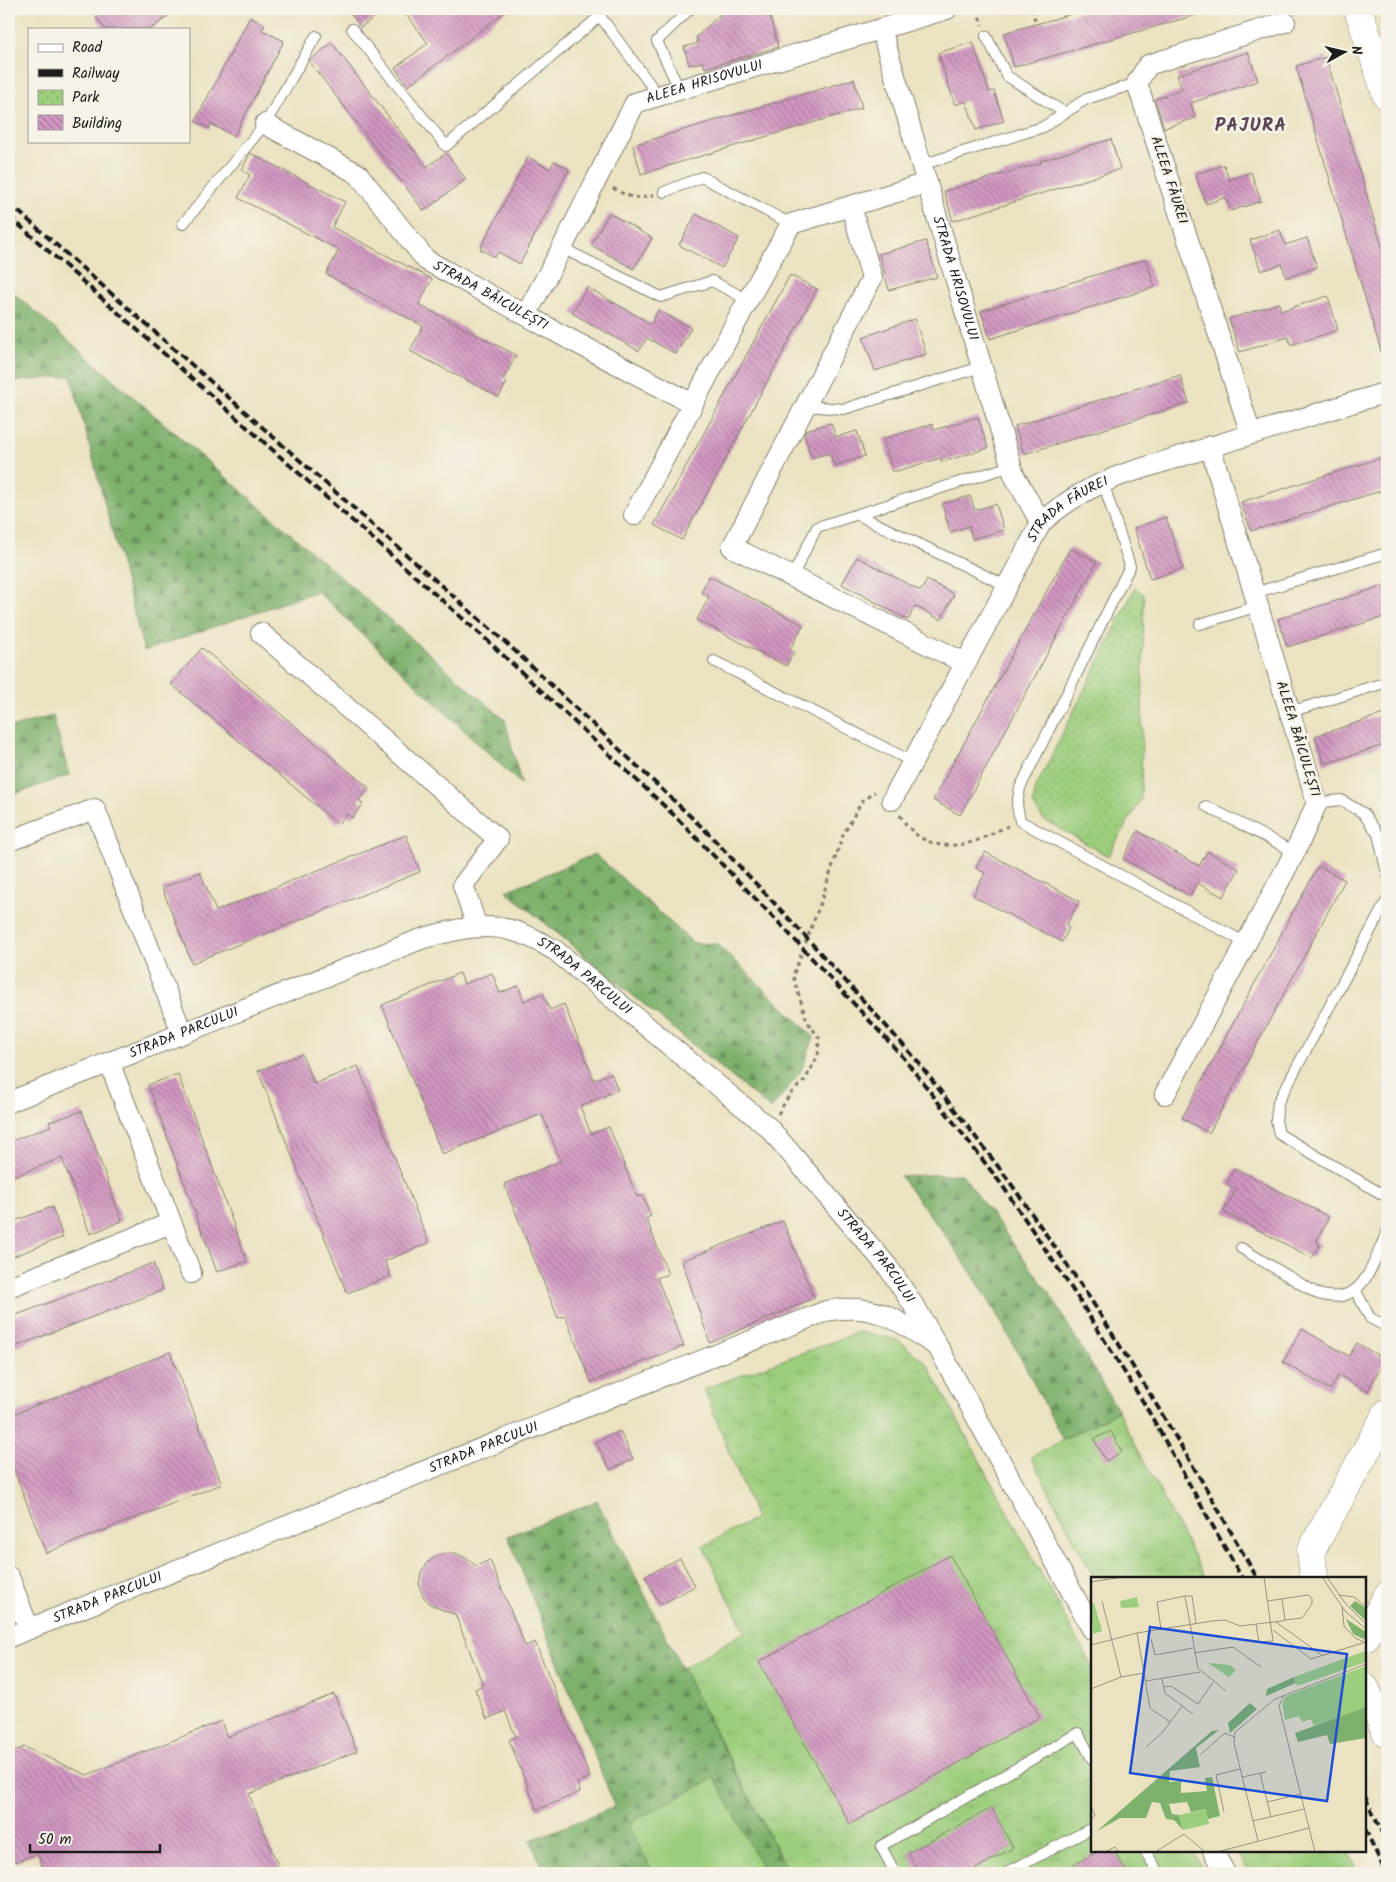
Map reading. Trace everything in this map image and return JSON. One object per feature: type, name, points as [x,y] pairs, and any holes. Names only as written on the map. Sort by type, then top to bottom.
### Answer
[{"type":"street","name":"ALEEA HRISOVULUI","points":[[526,315],[635,103],[947,9]]},
{"type":"street","points":[[1358,9],[1387,96]]},
{"type":"street","points":[[1137,83],[1148,65],[1285,22]]},
{"type":"street","name":"STRADA HRISOVULUI","points":[[881,29],[1011,466],[1014,475],[1042,523]]},
{"type":"street","name":"ALEEA FĂUREI","points":[[1137,83],[1251,434]]},
{"type":"street","name":"STRADA BĂICULEȘTI","points":[[264,124],[358,174],[426,260],[693,404]]},
{"type":"street","points":[[634,515],[748,300],[791,224],[851,206],[924,174]]},
{"type":"street","points":[[851,206],[872,278],[732,546],[965,663]]},
{"type":"street","name":"STRADA FĂUREI","points":[[892,800],[1042,523],[1069,500],[1103,482],[1210,446],[1387,392]]},
{"type":"street","name":"ALEEA BĂICULEȘTI","points":[[1165,1094],[1295,852],[1317,803],[1210,446]]},
{"type":"street","points":[[261,633],[498,839],[463,885],[477,926]]},
{"type":"street","points":[[9,842],[95,810],[182,1033]]},
{"type":"street","name":"STRADA PARCULUI","points":[[9,1102],[421,939],[452,930],[477,926],[517,931],[556,951],[770,1128],[888,1267],[918,1312],[938,1347],[1091,1627]]},
{"type":"street","points":[[109,1062],[191,1273]]},
{"type":"street","points":[[9,1287],[171,1223]]},
{"type":"street","name":"STRADA PARCULUI","points":[[9,1637],[826,1311],[857,1308],[873,1311],[908,1327],[938,1347]]},
{"type":"street","points":[[1314,1577],[1311,1551],[1387,1413]]},
{"type":"street","points":[[9,1578],[30,1629]]},
{"type":"street","points":[[1366,1636],[1387,1596]]},
{"type":"street","points":[[1366,1690],[1387,1734]]},
{"type":"street","points":[[1214,1852],[1225,1873]]},
{"type":"lane","points":[[679,89],[657,41],[690,9]]},
{"type":"lane","points":[[352,29],[446,146],[603,12],[658,95]]},
{"type":"lane","points":[[183,224],[264,124],[316,36]]},
{"type":"lane","points":[[986,36],[1007,76],[1065,113]]},
{"type":"lane","points":[[924,174],[1043,128],[1086,99],[1137,83]]},
{"type":"lane","points":[[664,192],[702,177],[791,224]]},
{"type":"lane","points":[[562,248],[662,297],[712,281],[748,300]]},
{"type":"lane","points":[[805,406],[844,409],[981,367]]},
{"type":"lane","points":[[792,577],[817,527],[1011,466]]},
{"type":"lane","points":[[1103,482],[1130,566],[1020,788],[1016,805],[1020,820],[1246,943]]},
{"type":"lane","points":[[858,515],[1007,586]]},
{"type":"lane","points":[[1200,624],[1256,599],[1387,552]]},
{"type":"lane","points":[[714,661],[912,761]]},
{"type":"lane","points":[[1290,712],[1387,682]]},
{"type":"lane","points":[[1317,803],[1341,800],[1363,813],[1378,834],[1387,873]]},
{"type":"lane","points":[[1206,806],[1295,852]]},
{"type":"lane","points":[[1387,900],[1278,1102],[1276,1120],[1280,1134],[1387,1197]]},
{"type":"lane","points":[[1241,1248],[1318,1294],[1329,1298],[1341,1297],[1356,1291],[1365,1280],[1387,1232]]},
{"type":"lane","points":[[1356,1291],[1370,1318],[1387,1327]]},
{"type":"lane","points":[[895,1873],[881,1846],[1078,1733],[1091,1757]]},
{"type":"lane","points":[[1006,1873],[1091,1829]]},
{"type":"lane","points":[[1146,1852],[1158,1871]]},
{"type":"path","points":[[1032,9],[1036,24]]},
{"type":"path","points":[[598,178],[622,193],[640,199],[664,192]]},
{"type":"path","points":[[770,1128],[790,1094],[805,1080],[818,1056],[819,1038],[807,1021],[793,976],[843,835],[862,801],[879,790],[892,800],[908,828],[922,840],[948,845],[965,844],[1020,820]]},
{"type":"green space","points":[[9,289],[505,720],[521,784],[317,591],[144,651],[71,376],[9,382]]},
{"type":"green space","points":[[1135,588],[1144,595],[1141,799],[1108,856],[1043,819],[1033,805],[1035,789]]},
{"type":"green space","points":[[53,716],[69,775],[9,796],[9,728]]},
{"type":"green space","points":[[595,854],[693,943],[717,944],[814,1037],[801,1071],[771,1109],[506,891]]},
{"type":"green space","points":[[962,1174],[1052,1297],[1118,1411],[1063,1440],[1017,1350],[977,1282],[900,1176]]},
{"type":"green space","points":[[859,1332],[898,1340],[927,1364],[1091,1665],[1091,1852],[1194,1852],[1205,1873],[789,1873],[682,1668],[745,1632],[703,1546],[756,1518],[704,1389]]},
{"type":"green space","points":[[1118,1411],[1204,1577],[1093,1577],[1031,1457]]},
{"type":"green space","points":[[597,1501],[789,1873],[544,1873],[531,1840],[615,1807],[508,1536]]},
{"type":"green space","points":[[715,1778],[762,1867],[750,1873],[653,1873],[628,1824]]},
{"type":"green space","points":[[1238,1852],[1349,1852],[1360,1873],[1249,1873]]},
{"type":"building","points":[[106,9],[177,9],[152,28],[104,28],[96,17]]},
{"type":"building","points":[[347,9],[385,9],[361,27]]},
{"type":"building","points":[[402,9],[509,9],[408,86],[395,68],[428,43]]},
{"type":"building","points":[[726,9],[768,9],[778,47],[705,68],[703,62],[689,65],[684,47],[698,43],[696,37]]},
{"type":"building","points":[[1090,9],[1202,9],[1203,13],[1014,67],[1004,33]]},
{"type":"building","points":[[250,17],[265,25],[262,30],[284,41],[234,136],[211,124],[209,129],[195,121]]},
{"type":"building","points":[[973,42],[989,92],[994,91],[1004,121],[976,130],[966,101],[955,105],[938,53]]},
{"type":"building","points":[[332,43],[427,167],[446,153],[466,179],[424,211],[309,61]]},
{"type":"building","points":[[1248,52],[1258,81],[1191,103],[1195,118],[1164,128],[1155,99],[1182,90],[1177,75]]},
{"type":"building","points":[[1326,57],[1387,264],[1387,360],[1384,361],[1296,66]]},
{"type":"building","points":[[854,79],[862,108],[641,174],[633,145]]},
{"type":"building","points":[[1111,139],[1120,169],[953,221],[944,191],[1041,163],[1040,161]]},
{"type":"building","points":[[250,153],[345,202],[332,227],[432,279],[419,304],[516,355],[503,380],[507,382],[499,397],[410,351],[423,326],[326,274],[339,250],[238,198],[250,175],[242,170]]},
{"type":"building","points":[[528,157],[550,169],[554,161],[569,169],[520,264],[498,252],[495,257],[480,249]]},
{"type":"building","points":[[1224,165],[1229,180],[1251,172],[1261,201],[1231,211],[1226,197],[1206,204],[1195,174]]},
{"type":"building","points":[[609,213],[652,238],[634,269],[591,245]]},
{"type":"building","points":[[696,214],[739,238],[722,268],[679,245]]},
{"type":"building","points":[[1280,230],[1285,245],[1307,238],[1317,267],[1286,278],[1282,264],[1261,271],[1250,240]]},
{"type":"building","points":[[926,241],[937,277],[889,290],[879,254]]},
{"type":"building","points":[[1146,259],[1155,287],[990,339],[981,311]]},
{"type":"building","points":[[790,275],[817,289],[682,540],[654,525]]},
{"type":"building","points":[[587,287],[651,324],[658,310],[691,328],[676,354],[647,338],[639,351],[572,313]]},
{"type":"building","points":[[1328,296],[1338,330],[1291,345],[1288,337],[1240,352],[1229,319],[1279,303],[1281,311]]},
{"type":"building","points":[[915,319],[926,354],[875,371],[863,337]]},
{"type":"building","points":[[1180,375],[1189,403],[1024,454],[1015,426]]},
{"type":"building","points":[[978,417],[988,448],[942,462],[941,458],[893,472],[883,439],[932,424],[934,430]]},
{"type":"building","points":[[831,423],[836,437],[857,431],[865,456],[834,466],[830,453],[811,458],[804,434],[806,430]]},
{"type":"building","points":[[1387,456],[1387,489],[1251,531],[1241,502]]},
{"type":"building","points":[[970,496],[975,510],[996,504],[1004,530],[972,539],[969,526],[950,532],[942,504]]},
{"type":"building","points":[[1166,517],[1183,569],[1150,579],[1134,528]]},
{"type":"building","points":[[1070,548],[1097,562],[960,815],[933,800]]},
{"type":"building","points":[[857,557],[921,591],[927,580],[954,594],[941,620],[915,606],[908,620],[842,584]]},
{"type":"building","points":[[709,576],[803,625],[790,650],[794,652],[786,666],[697,620],[709,597],[701,592]]},
{"type":"building","points":[[1387,585],[1387,616],[1287,647],[1278,619]]},
{"type":"building","points":[[202,648],[369,788],[359,800],[363,804],[352,818],[347,814],[338,824],[171,684]]},
{"type":"building","points":[[1387,713],[1387,744],[1324,764],[1315,736]]},
{"type":"building","points":[[1138,831],[1199,866],[1207,851],[1239,869],[1223,897],[1197,883],[1190,896],[1123,859]]},
{"type":"building","points":[[406,835],[420,872],[192,963],[162,888],[200,872],[216,911]]},
{"type":"building","points":[[985,852],[1079,901],[1066,926],[1069,928],[1062,942],[973,896],[985,873],[976,868]]},
{"type":"building","points":[[1318,866],[1345,880],[1209,1133],[1182,1118]]},
{"type":"building","points":[[460,973],[464,984],[492,973],[500,993],[518,986],[524,1001],[543,993],[550,1010],[564,1004],[594,1080],[611,1073],[618,1090],[580,1106],[591,1134],[609,1127],[637,1197],[642,1195],[651,1216],[646,1218],[668,1274],[657,1278],[684,1346],[591,1382],[565,1316],[558,1318],[504,1184],[561,1161],[542,1114],[442,1154],[382,1005]]},
{"type":"building","points":[[302,1054],[314,1084],[358,1066],[429,1243],[385,1261],[391,1276],[347,1293],[258,1071]]},
{"type":"building","points":[[178,1074],[247,1261],[217,1272],[148,1085]]},
{"type":"building","points":[[82,1111],[122,1221],[90,1234],[62,1158],[9,1178],[9,1142],[51,1126],[49,1122]]},
{"type":"building","points":[[1235,1168],[1329,1217],[1316,1242],[1320,1244],[1312,1258],[1224,1212],[1236,1189],[1227,1184]]},
{"type":"building","points":[[52,1207],[63,1237],[9,1258],[9,1223]]},
{"type":"building","points":[[783,1221],[814,1298],[710,1343],[682,1261]]},
{"type":"building","points":[[153,1263],[163,1290],[9,1349],[9,1318]]},
{"type":"building","points":[[1302,1329],[1349,1356],[1357,1343],[1385,1360],[1367,1392],[1339,1375],[1330,1390],[1283,1362]]},
{"type":"building","points":[[170,1352],[222,1484],[46,1553],[9,1457],[9,1416]]},
{"type":"building","points":[[620,1431],[633,1459],[610,1470],[596,1442]]},
{"type":"building","points":[[1111,1431],[1122,1452],[1106,1461],[1094,1439]]},
{"type":"building","points":[[455,1553],[466,1558],[476,1566],[490,1560],[525,1646],[535,1642],[590,1777],[577,1783],[580,1792],[537,1810],[509,1740],[516,1737],[505,1711],[487,1719],[475,1689],[483,1685],[455,1614],[430,1604],[423,1596],[419,1585],[421,1572],[429,1561],[438,1555]]},
{"type":"building","points":[[950,1555],[1040,1717],[850,1824],[759,1662]]},
{"type":"building","points":[[680,1558],[695,1586],[660,1605],[645,1576]]},
{"type":"building","points":[[334,1694],[357,1751],[249,1794],[281,1873],[45,1873],[37,1853],[16,1862],[9,1844],[9,1754],[24,1747],[87,1775],[221,1721],[227,1737]]},
{"type":"building","points":[[992,1808],[1013,1848],[968,1873],[919,1873],[908,1853]]},
{"type":"building","points":[[1097,1852],[1115,1852],[1127,1873],[1059,1873]]},
{"type":"railway","points":[[9,203],[514,650],[705,830],[795,925],[915,1058],[1007,1178],[1088,1295],[1150,1394],[1256,1577]]},
{"type":"railway","points":[[9,216],[488,641],[675,816],[782,926],[904,1058],[1002,1185],[1078,1298],[1145,1405],[1241,1577]]},
{"type":"railway","points":[[1366,1799],[1387,1843]]},
{"type":"railway","points":[[1366,1831],[1386,1873]]},
{"type":"district","name":"PAJURA","points":[[1251,126]]}]
